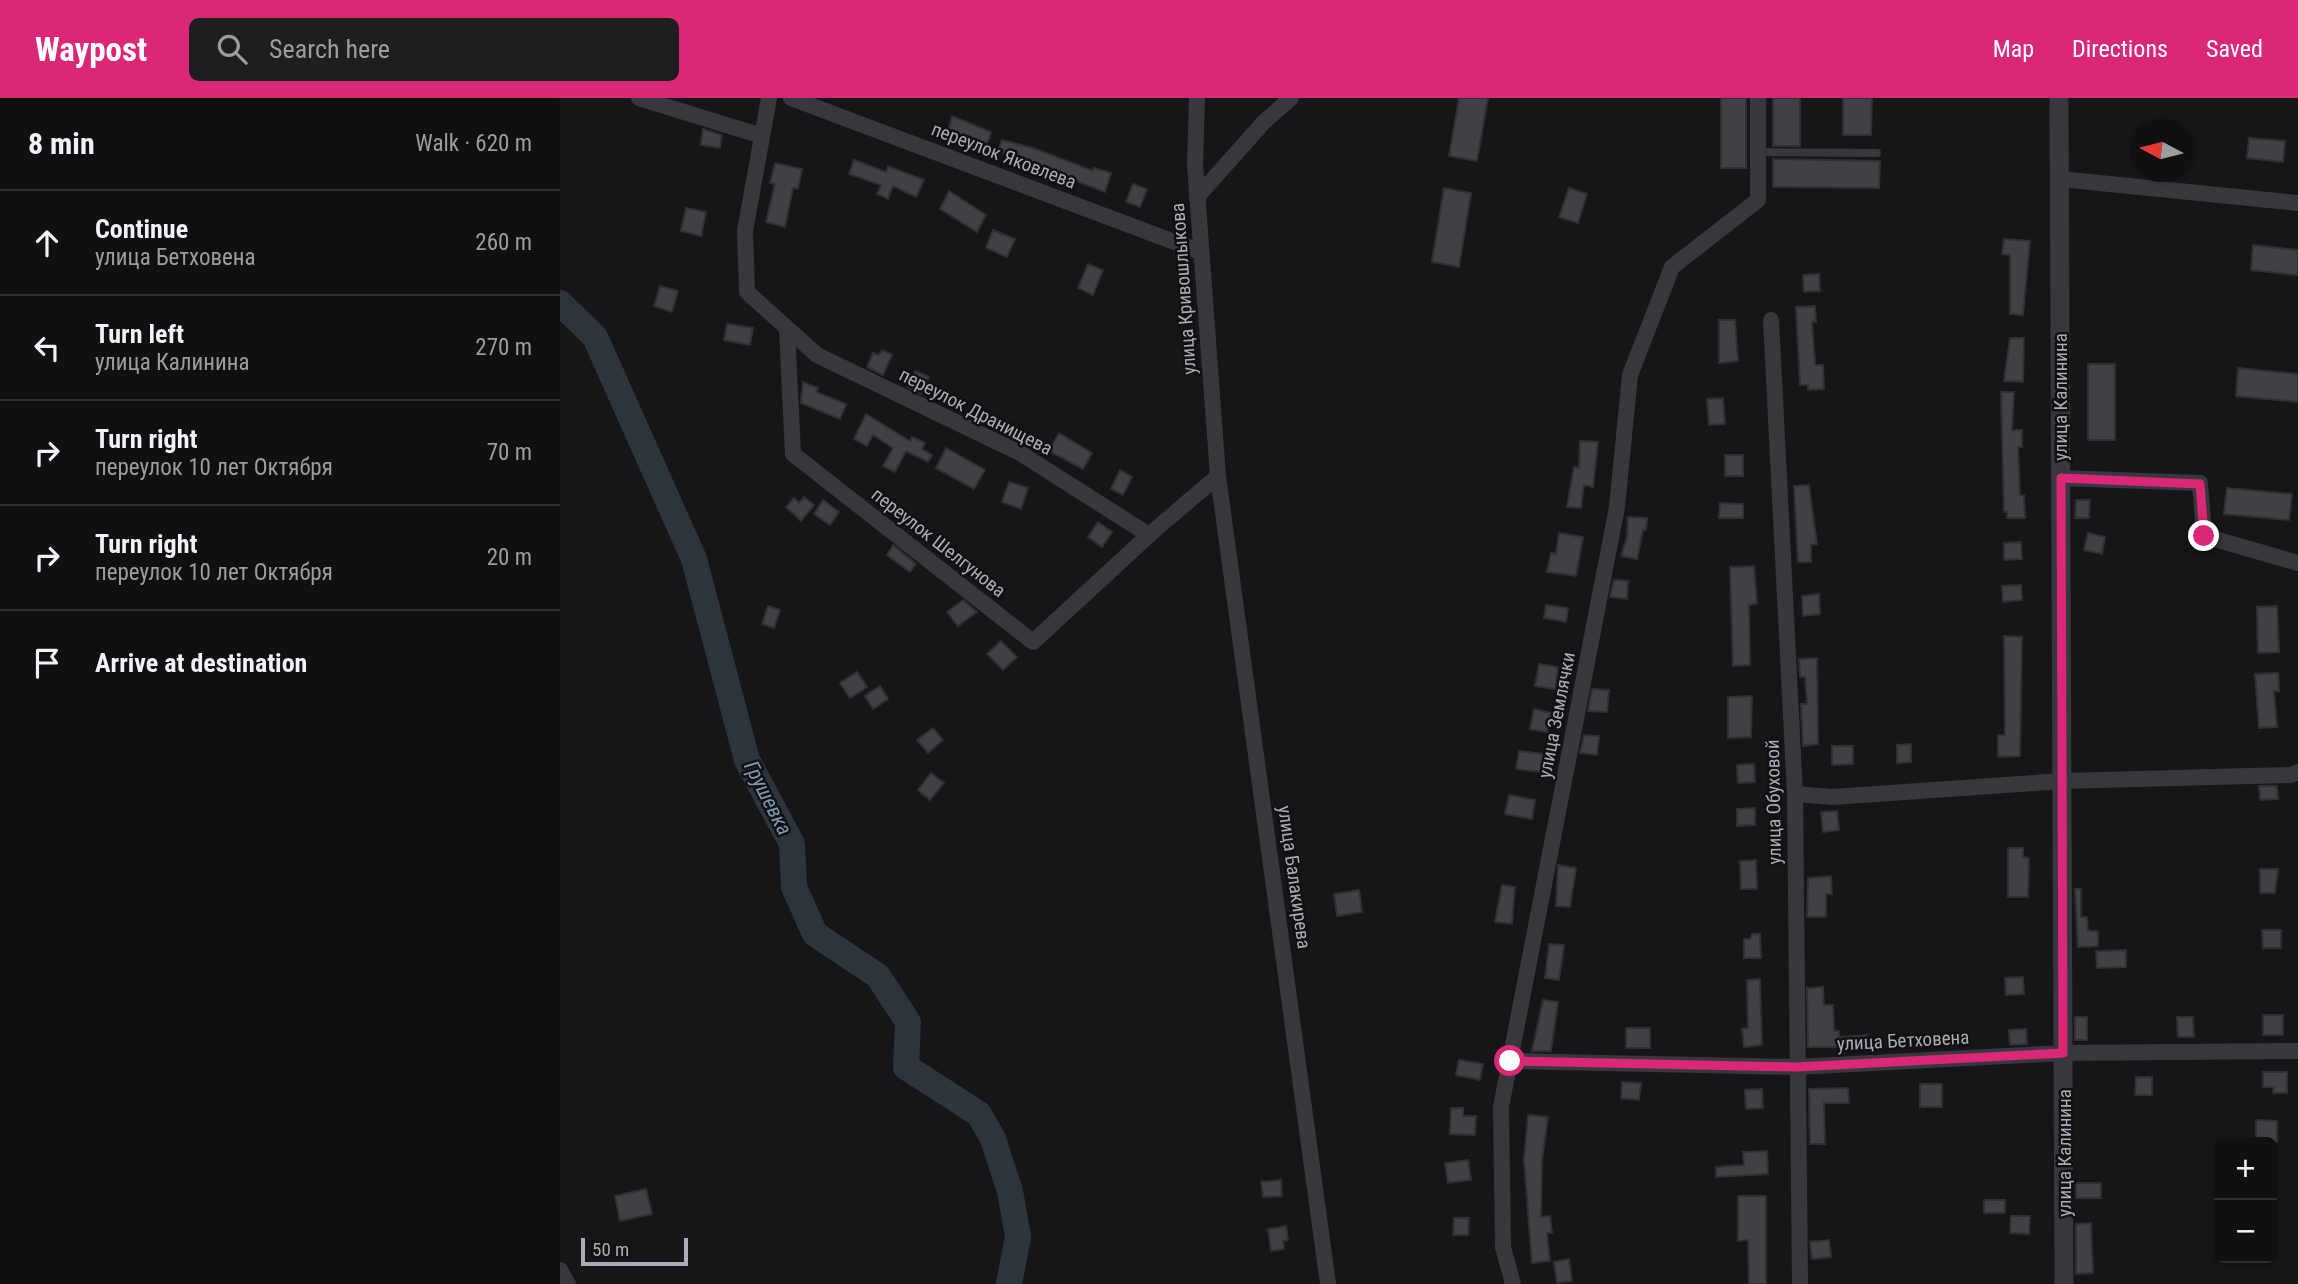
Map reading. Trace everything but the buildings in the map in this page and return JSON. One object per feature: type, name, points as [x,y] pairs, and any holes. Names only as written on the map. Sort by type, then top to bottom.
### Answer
[{"type":"street","points":[[639,98],[762,136],[769,98]]},
{"type":"street","name":"переулок Яковлева","points":[[791,98],[1201,252]]},
{"type":"street","name":"улица Кривошлыкова","points":[[1197,98],[1197,197],[1218,476]]},
{"type":"street","points":[[1197,197],[1264,122],[1291,98]]},
{"type":"street","points":[[1758,98],[1758,152]]},
{"type":"street","name":"улица Калинина","points":[[2059,98],[2064,1284]]},
{"type":"street","name":"переулок Дранищева","points":[[762,136],[745,231],[747,292],[817,355],[1020,453],[1149,535]]},
{"type":"street","name":"улица Землячки","points":[[1513,1284],[1503,1247],[1501,1107],[1617,507],[1630,375],[1672,267],[1758,200],[1758,152]]},
{"type":"street","points":[[2060,179],[2298,203]]},
{"type":"street","name":"улица Обуховой","points":[[1772,320],[1795,794],[1800,1284]]},
{"type":"street","name":"переулок Шелгунова","points":[[787,329],[793,454],[1033,642],[1149,535]]},
{"type":"street","points":[[1149,535],[1218,476]]},
{"type":"street","name":"улица Балакирева","points":[[1218,476],[1328,1284]]},
{"type":"street","points":[[2061,478],[2200,484],[2204,536],[2298,563]]},
{"type":"street","points":[[1795,794],[1833,797],[2062,782],[2291,775],[2298,772]]},
{"type":"street","name":"улица Бетховена","points":[[1510,1061],[1796,1067],[2063,1053],[2298,1051]]},
{"type":"street","points":[[560,1270],[568,1284]]},
{"type":"lane","points":[[1758,152],[1877,153]]},
{"type":"waterway","name":"Грушевка","points":[[560,303],[595,337],[694,559],[747,760],[792,844],[794,887],[815,934],[878,976],[908,1022],[906,1067],[979,1114],[993,1139],[1010,1191],[1018,1237],[1009,1284]]},
{"type":"route","points":[[1510,1061],[1796,1067],[2063,1053],[2061,478],[2200,484],[2204,536]]}]
